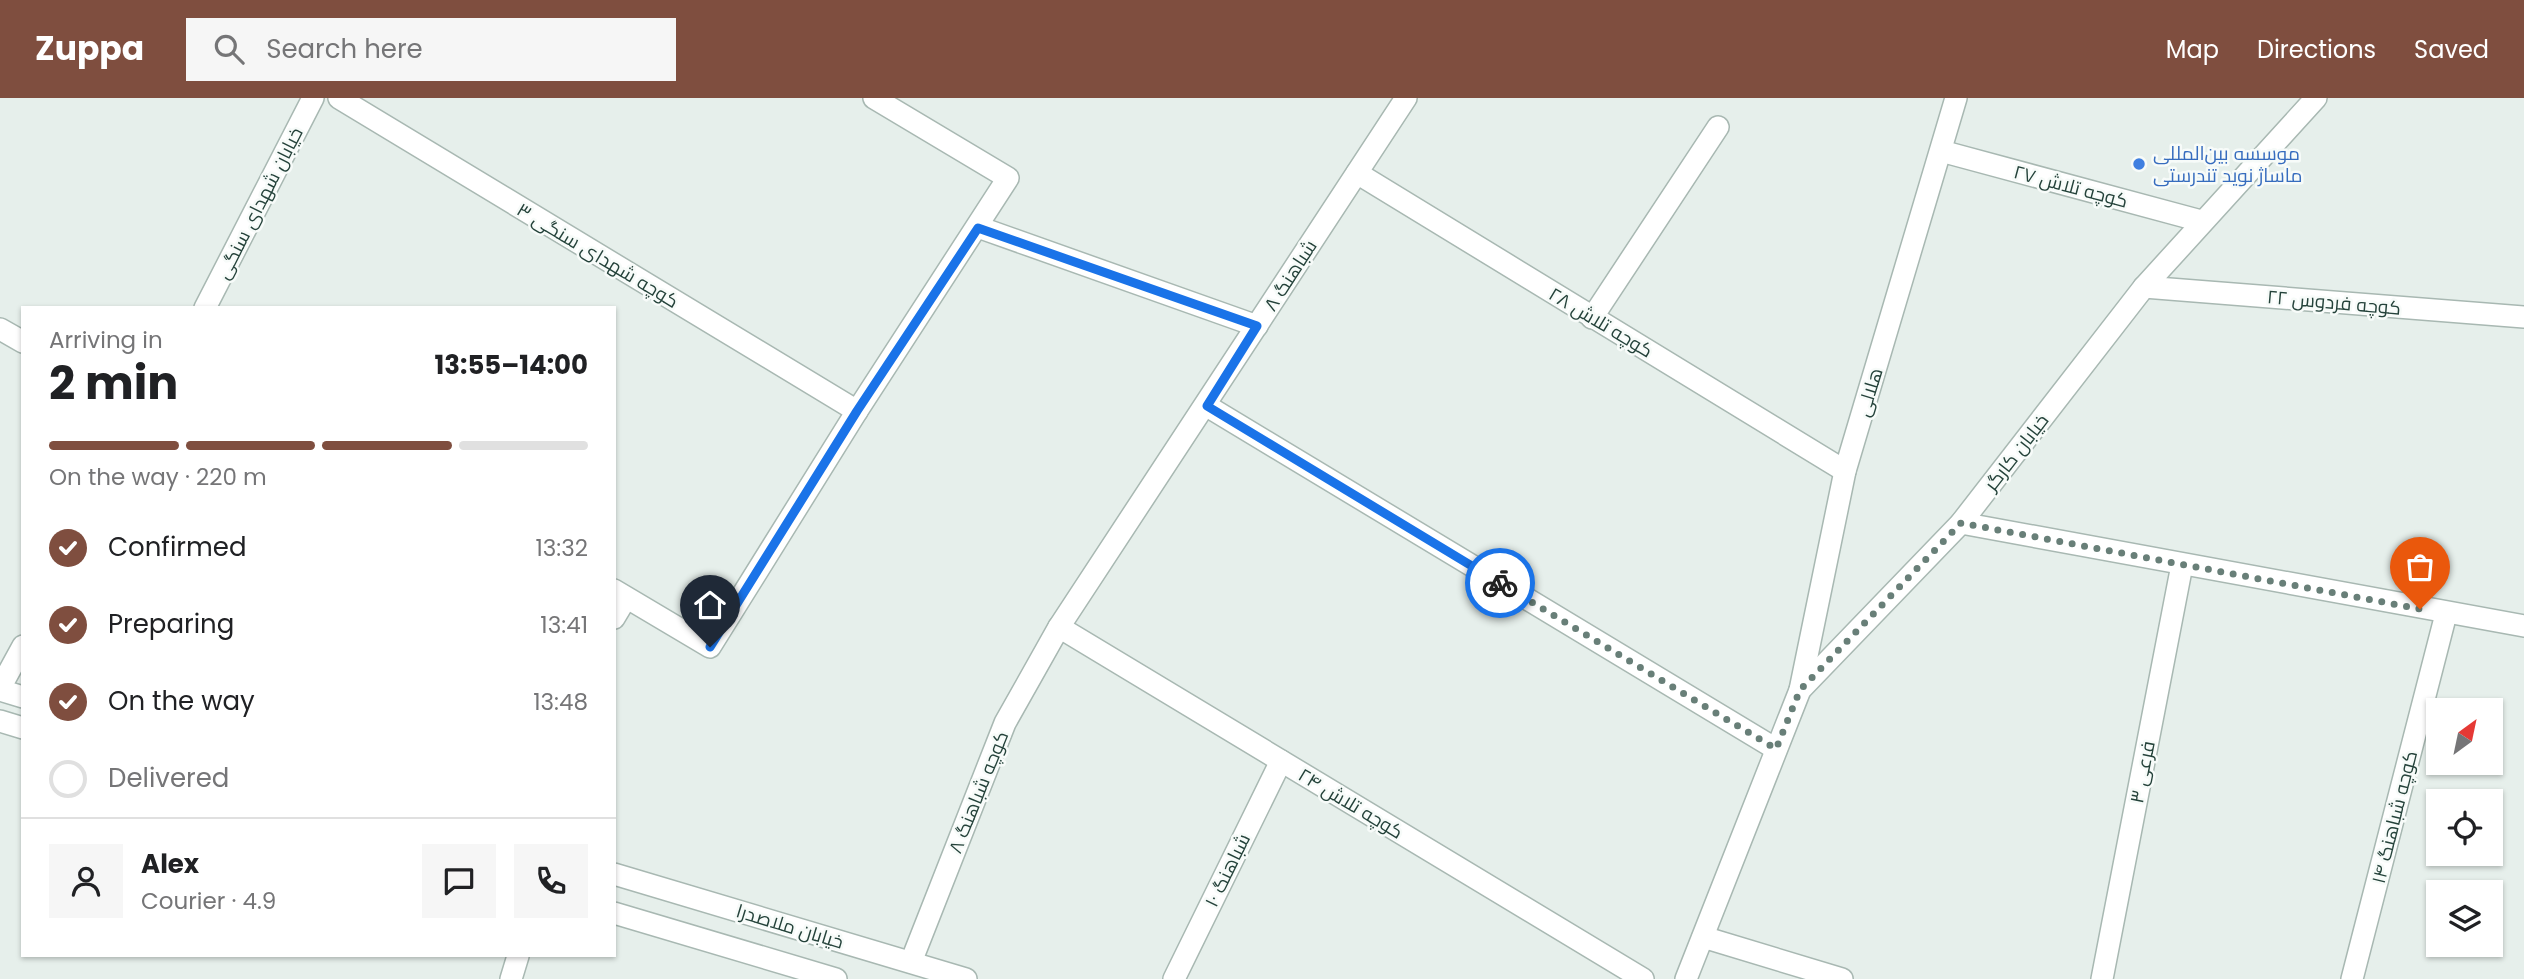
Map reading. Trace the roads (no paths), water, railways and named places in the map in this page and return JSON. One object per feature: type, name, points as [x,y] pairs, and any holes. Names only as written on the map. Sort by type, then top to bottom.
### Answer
[{"type":"street","name":"خیابان شهدای سنگی","points":[[206,306],[313,98]]},
{"type":"street","name":"کوچه شهدای سنگی ۳","points":[[339,98],[857,411]]},
{"type":"street","points":[[620,594],[710,647],[857,411],[1009,178],[874,98]]},
{"type":"street","name":"شباهنگ ۸","points":[[1059,627],[1207,406],[1406,98]]},
{"type":"street","name":"هلالی","points":[[1800,690],[1845,471],[1956,98]]},
{"type":"street","name":"خیابان کارگر","points":[[1686,979],[1800,690],[1961,523],[2144,287],[2201,221],[2316,98]]},
{"type":"street","points":[[1592,318],[1718,127]]},
{"type":"street","name":"کوچه تلاش ۲۷","points":[[1941,151],[2201,221]]},
{"type":"street","name":"کوچه تلاش ۲۸","points":[[1357,173],[1845,471]]},
{"type":"street","points":[[978,228],[1257,326]]},
{"type":"street","name":"کوچه فردوس ۲۲","points":[[2144,287],[2524,317]]},
{"type":"street","points":[[0,329],[21,341]]},
{"type":"street","points":[[1207,406],[1776,749]]},
{"type":"street","points":[[1961,523],[2446,614],[2524,626]]},
{"type":"street","name":"فرعی ۳","points":[[2102,979],[2182,565]]},
{"type":"street","name":"کوچه شباهنگ ۱۴","points":[[2352,979],[2446,614]]},
{"type":"street","name":"کوچه تلاش ۲۴","points":[[1059,627],[1643,979]]},
{"type":"street","name":"کوچه شباهنگ ۸","points":[[911,962],[1005,723],[1059,627]]},
{"type":"street","points":[[21,650],[0,689],[21,696]]},
{"type":"street","points":[[0,721],[21,727]]},
{"type":"street","name":"شباهنگ ۱۰","points":[[1174,979],[1280,761]]},
{"type":"street","name":"خیابان ملاصدرا","points":[[616,875],[966,979]]},
{"type":"street","name":"خیابان ملاصدرا","points":[[616,914],[835,979]]},
{"type":"street","points":[[1703,937],[1842,979]]},
{"type":"street","points":[[511,979],[517,957]]},
{"type":"place","name":"موسسه بین‌المللی ماساژ نوید تندرستی","points":[[2139,164]]}]
